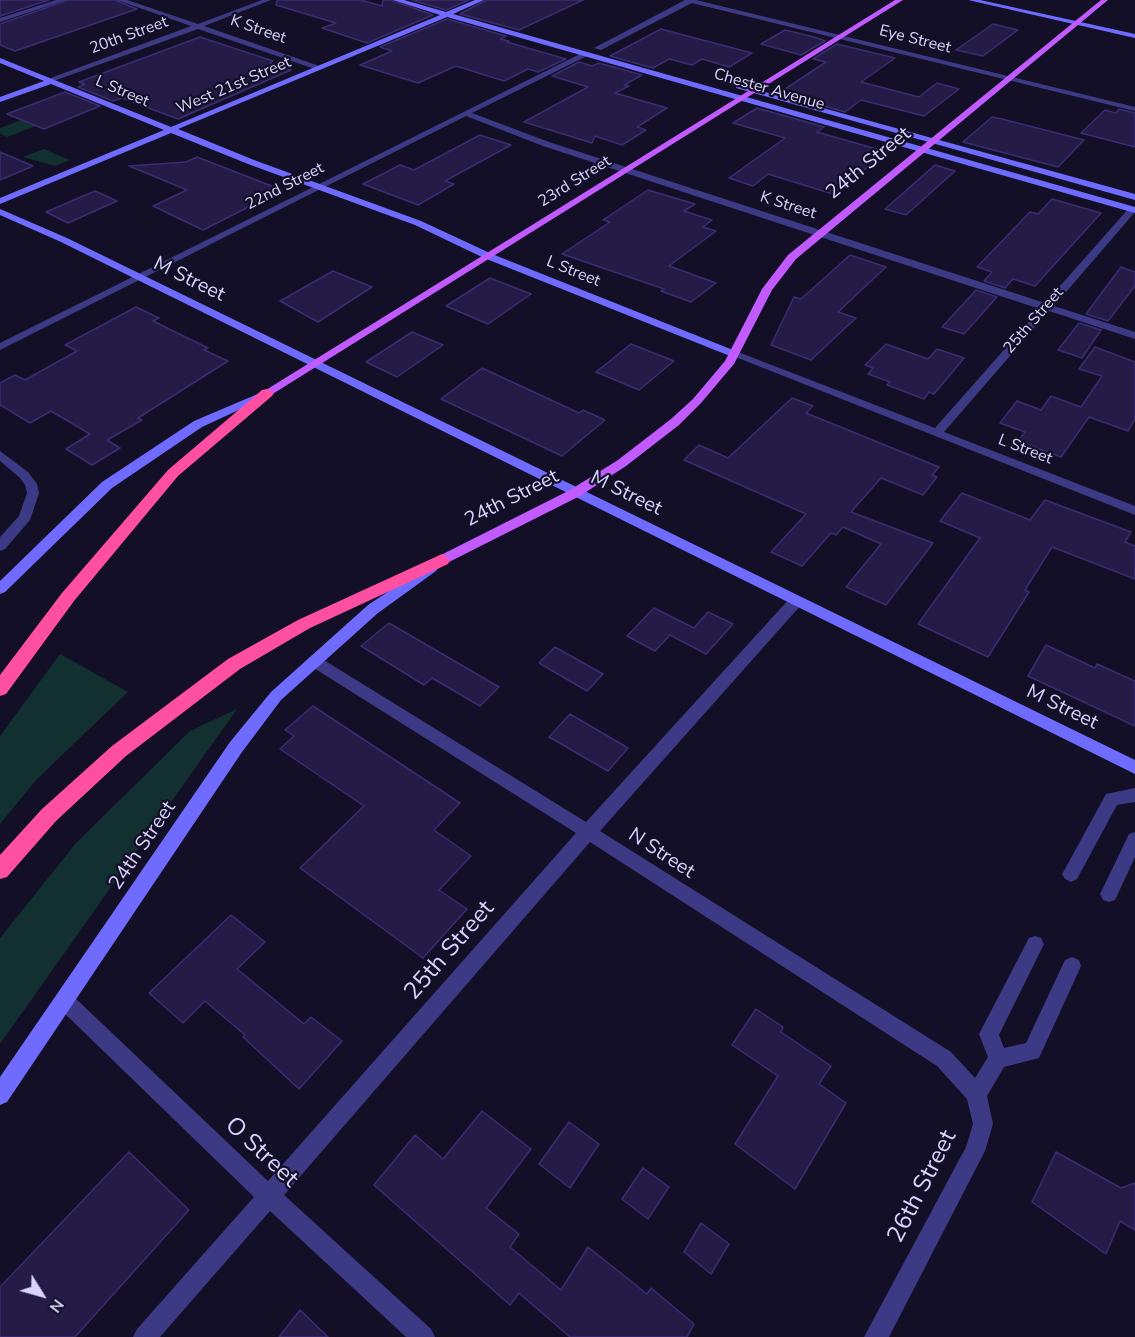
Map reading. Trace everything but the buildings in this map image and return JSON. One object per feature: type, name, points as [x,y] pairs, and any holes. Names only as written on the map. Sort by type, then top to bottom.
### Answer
[{"type":"highway","points":[[0,689],[68,597],[172,472],[267,393]]},
{"type":"highway","points":[[0,870],[49,815],[119,751],[234,664],[304,624],[441,560]]},
{"type":"main road","name":"23rd Street","points":[[267,393],[900,0]]},
{"type":"main road","name":"24th Street","points":[[441,560],[575,493],[622,463],[675,422],[697,401],[734,354],[777,274],[821,232],[1105,0]]},
{"type":"street","points":[[0,20],[63,0]]},
{"type":"street","name":"K Street","points":[[120,0],[318,67]]},
{"type":"street","name":"20th Street","points":[[0,100],[268,0]]},
{"type":"street","name":"Chester Avenue","points":[[396,0],[1134,210]]},
{"type":"street","points":[[427,0],[643,60]]},
{"type":"street","name":"West 21st Street","points":[[0,201],[481,0]]},
{"type":"street","points":[[598,48],[691,0]]},
{"type":"street","name":"Eye Street","points":[[691,0],[1135,109]]},
{"type":"street","points":[[971,0],[1135,36]]},
{"type":"street","name":"22nd Street","points":[[0,347],[584,54]]},
{"type":"street","name":"L Street","points":[[0,60],[169,130],[418,223],[488,256],[1135,511]]},
{"type":"street","name":"Chester Avenue","points":[[732,84],[1135,197]]},
{"type":"street","name":"K Street","points":[[466,114],[626,170],[1135,336]]},
{"type":"street","points":[[1044,184],[1063,184],[1135,197]]},
{"type":"street","name":"25th Street","points":[[936,434],[1134,210]]},
{"type":"street","name":"M Street","points":[[0,212],[64,240],[1135,768]]},
{"type":"street","points":[[0,589],[107,485],[198,424],[267,393]]},
{"type":"street","points":[[0,455],[31,484],[31,502],[25,517],[0,546]]},
{"type":"street","name":"24th Street","points":[[0,1095],[66,1002],[236,747],[276,696],[373,609],[441,560]]},
{"type":"street","name":"25th Street","points":[[146,1337],[588,832],[796,601]]},
{"type":"street","name":"N Street","points":[[314,661],[944,1059],[976,1094]]},
{"type":"street","points":[[1071,874],[1112,799],[1135,795]]},
{"type":"street","points":[[1109,894],[1135,839]]},
{"type":"street","points":[[998,1059],[990,1034],[1035,944]]},
{"type":"street","points":[[976,1094],[998,1059],[1032,1051],[1072,966]]},
{"type":"street","name":"O Street","points":[[66,1002],[269,1196],[423,1337]]},
{"type":"street","name":"26th Street","points":[[876,1337],[975,1150],[983,1124],[976,1094]]},
{"type":"green space","points":[[30,117],[44,123],[7,137],[0,134],[0,128]]},
{"type":"green space","points":[[44,149],[70,160],[55,166],[23,157]]},
{"type":"green space","points":[[60,654],[128,692],[37,779],[0,824],[0,736]]},
{"type":"green space","points":[[237,709],[0,1044],[0,938],[76,843],[190,731]]}]
